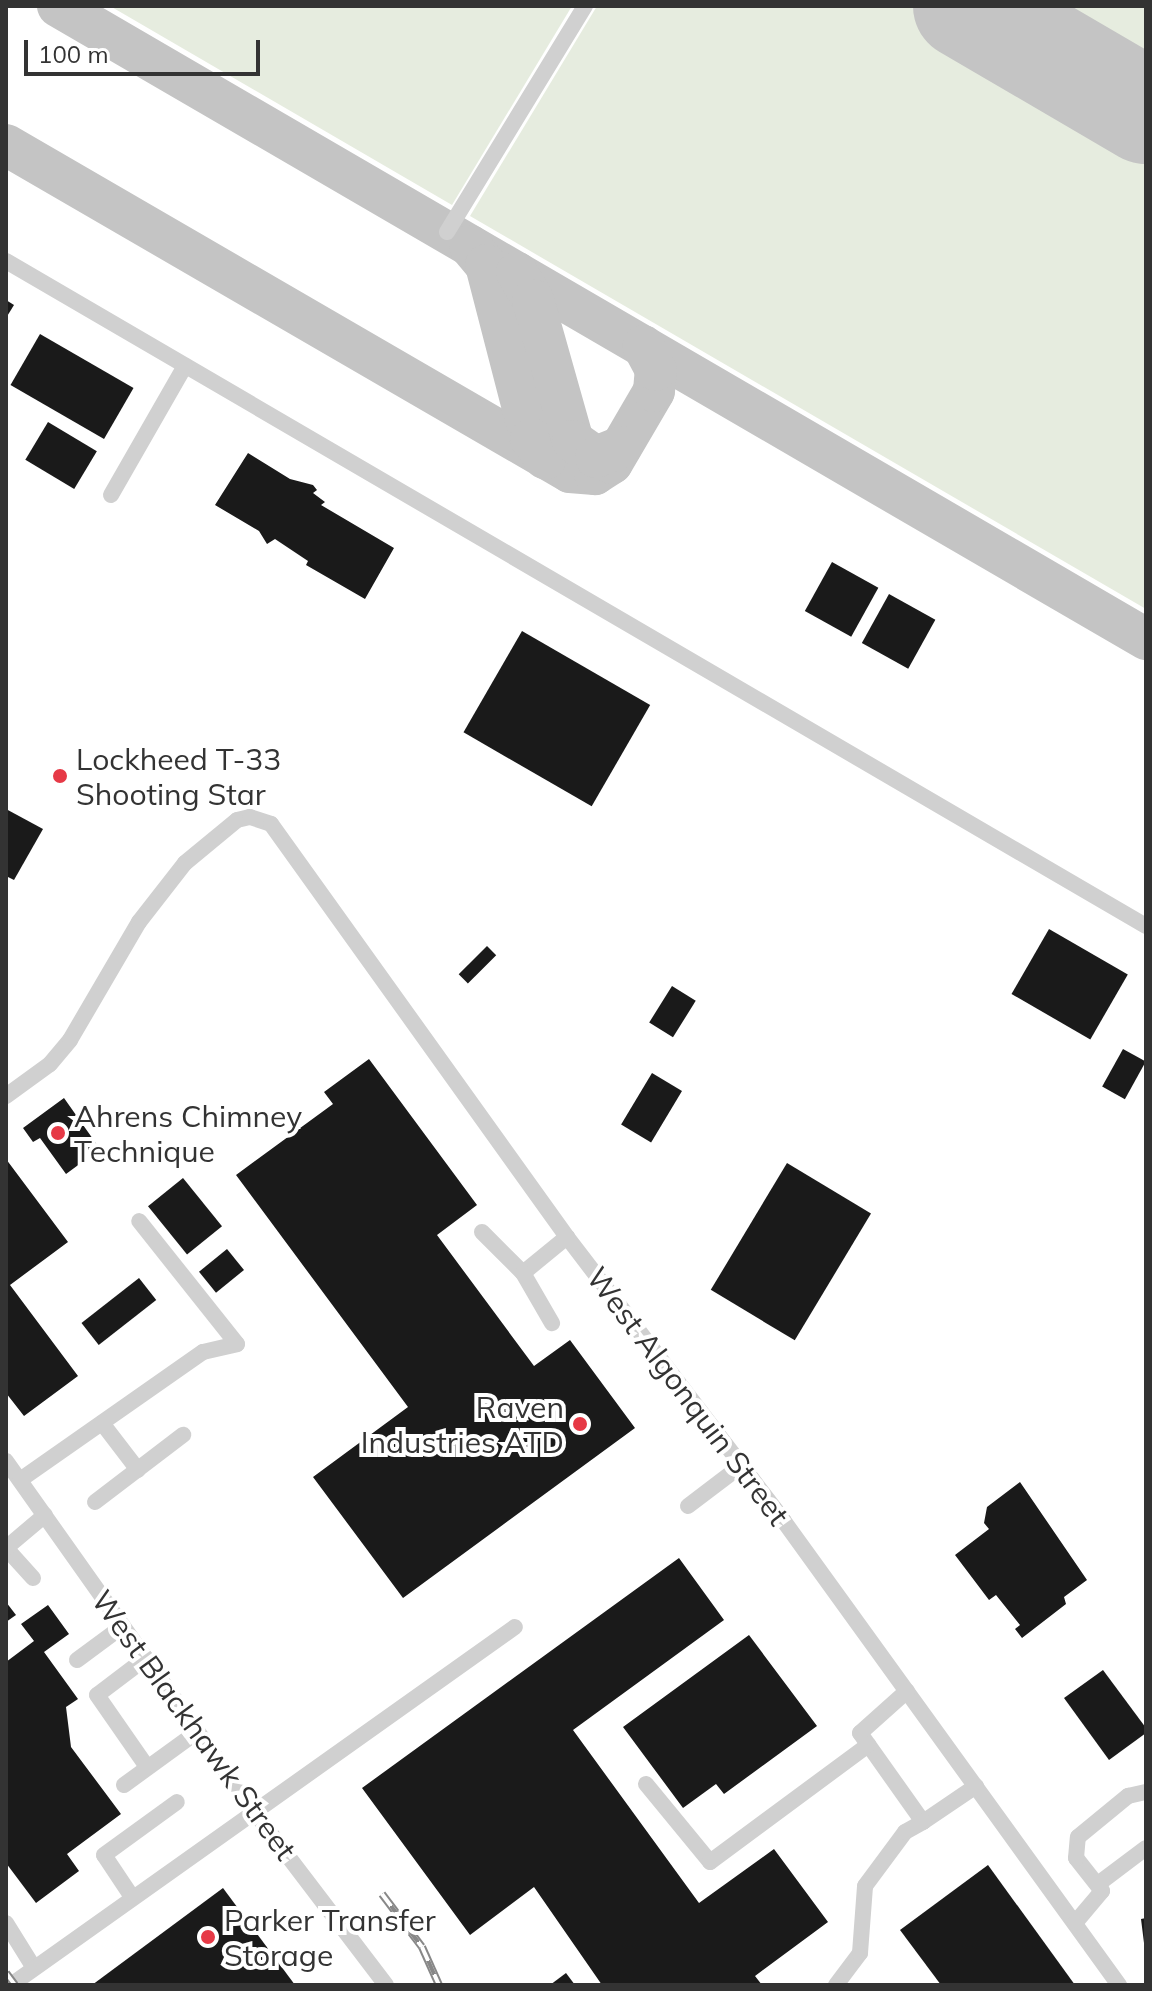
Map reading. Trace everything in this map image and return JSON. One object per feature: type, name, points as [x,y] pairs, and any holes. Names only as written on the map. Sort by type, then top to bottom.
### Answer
[{"type":"street","points":[[447,232],[585,6]]},
{"type":"street","points":[[6,261],[1146,926]]},
{"type":"street","points":[[111,495],[185,366]]},
{"type":"street","name":"West Algonquin Street","points":[[6,1096],[50,1064],[70,1040],[139,922],[185,863],[237,820],[250,817],[271,824],[567,1237],[742,1465],[1119,1985]]},
{"type":"street","points":[[20,1480],[203,1352],[237,1344],[139,1221]]},
{"type":"street","points":[[482,1232],[523,1273],[552,1323]]},
{"type":"street","points":[[523,1273],[567,1237]]},
{"type":"street","points":[[102,1423],[138,1470]]},
{"type":"street","points":[[95,1502],[183,1435]]},
{"type":"street","name":"West Blackhawk Street","points":[[6,1461],[252,1809],[386,1985]]},
{"type":"street","points":[[688,1506],[742,1465]]},
{"type":"street","points":[[33,1578],[6,1548],[45,1515]]},
{"type":"street","points":[[77,1660],[123,1626]]},
{"type":"street","points":[[11,1985],[252,1809],[515,1627]]},
{"type":"street","points":[[146,1658],[97,1695],[147,1767]]},
{"type":"street","points":[[907,1691],[860,1733],[923,1822]]},
{"type":"street","points":[[124,1785],[197,1732]]},
{"type":"street","points":[[646,1784],[710,1862],[868,1745]]},
{"type":"street","points":[[836,1985],[860,1953],[865,1886],[905,1832],[976,1786]]},
{"type":"street","points":[[1075,1923],[1101,1899],[1098,1884],[1076,1858],[1078,1837],[1128,1796],[1146,1792]]},
{"type":"street","points":[[132,1897],[104,1855],[177,1802]]},
{"type":"street","points":[[1098,1884],[1146,1848]]},
{"type":"street","points":[[6,1923],[34,1968]]},
{"type":"shaded area","points":[[110,6],[572,6],[452,205]]},
{"type":"shaded area","points":[[597,6],[912,6],[1146,142],[1146,609],[470,216]]},
{"type":"shaded area","points":[[1017,6],[1146,6],[1146,81]]},
{"type":"building","points":[[6,300],[14,305],[6,318]]},
{"type":"building","points":[[40,334],[134,388],[104,439],[10,385]]},
{"type":"building","points":[[48,422],[97,451],[74,489],[25,460]]},
{"type":"building","points":[[248,453],[290,479],[313,485],[317,490],[313,493],[325,502],[321,505],[394,548],[365,599],[306,565],[308,561],[275,539],[267,544],[259,531],[215,505]]},
{"type":"building","points":[[832,562],[878,588],[851,637],[805,611]]},
{"type":"building","points":[[889,594],[935,620],[908,669],[862,643]]},
{"type":"building","points":[[522,631],[650,705],[592,806],[464,732]]},
{"type":"building","points":[[6,809],[43,829],[14,880],[6,876]]},
{"type":"building","points":[[1049,929],[1128,974],[1090,1039],[1012,994]]},
{"type":"building","points":[[487,946],[496,955],[468,983],[459,974]]},
{"type":"building","points":[[672,986],[696,1001],[673,1037],[649,1022]]},
{"type":"building","points":[[1123,1049],[1146,1062],[1125,1099],[1102,1087]]},
{"type":"building","points":[[369,1059],[477,1205],[437,1235],[534,1366],[570,1340],[635,1428],[403,1598],[313,1477],[408,1407],[236,1175],[333,1104],[324,1092]]},
{"type":"building","points":[[652,1073],[682,1091],[651,1142],[621,1124]]},
{"type":"building","name":"Ahrens Chimney Technique","points":[[64,1098],[100,1149],[66,1174],[40,1138],[33,1142],[23,1128]]},
{"type":"building","points":[[6,1159],[68,1242],[10,1285],[78,1376],[24,1416],[6,1393]]},
{"type":"building","points":[[787,1163],[871,1213],[795,1340],[711,1290]]},
{"type":"building","points":[[183,1178],[222,1226],[187,1255],[148,1206]]},
{"type":"building","points":[[227,1249],[244,1270],[216,1293],[199,1272]]},
{"type":"building","points":[[139,1278],[156,1300],[99,1345],[81,1323]]},
{"type":"building","points":[[1020,1482],[1087,1580],[1064,1597],[1066,1604],[1022,1638],[1015,1629],[1020,1625],[996,1595],[989,1600],[955,1555],[989,1529],[984,1523],[987,1507]]},
{"type":"building","points":[[679,1558],[724,1620],[573,1730],[699,1903],[774,1849],[828,1922],[755,1976],[762,1985],[602,1985],[534,1887],[470,1935],[362,1788]]},
{"type":"building","points":[[6,1602],[16,1615],[6,1622]]},
{"type":"building","points":[[48,1605],[69,1634],[44,1652],[78,1699],[66,1707],[71,1747],[121,1814],[67,1854],[79,1871],[36,1903],[6,1863],[6,1662],[34,1641],[21,1624]]},
{"type":"building","points":[[749,1635],[817,1726],[724,1794],[716,1784],[683,1808],[623,1727]]},
{"type":"building","points":[[1103,1670],[1146,1728],[1146,1733],[1109,1760],[1064,1698]]},
{"type":"building","points":[[988,1865],[1075,1985],[941,1985],[900,1930]]},
{"type":"building","name":"Parker Transfer Storage","points":[[223,1888],[295,1985],[92,1985]]},
{"type":"building","points":[[1146,1918],[1146,1943],[1144,1943],[1141,1919]]},
{"type":"building","points":[[566,1973],[575,1985],[550,1985]]},
{"type":"taxiway","points":[[58,6],[1146,639]]},
{"type":"taxiway","points":[[6,145],[570,472],[595,474],[612,463],[654,391],[656,370],[643,346]]},
{"type":"taxiway","points":[[470,246],[486,265],[531,439],[545,458]]},
{"type":"taxiway","points":[[517,273],[533,300],[573,441],[596,457],[621,447]]},
{"type":"runway","points":[[966,6],[1146,111]]},
{"type":"railway","points":[[382,1894],[422,1947],[439,1985]]},
{"type":"railway","points":[[6,1973],[15,1985]]},
{"type":"place","name":"Lockheed T-33 Shooting Star","points":[[60,776]]},
{"type":"place","name":"Ahrens Chimney Technique","points":[[58,1133]]},
{"type":"place","name":"Raven Industries ATD","points":[[580,1424]]},
{"type":"place","name":"Parker Transfer Storage","points":[[208,1937]]}]
